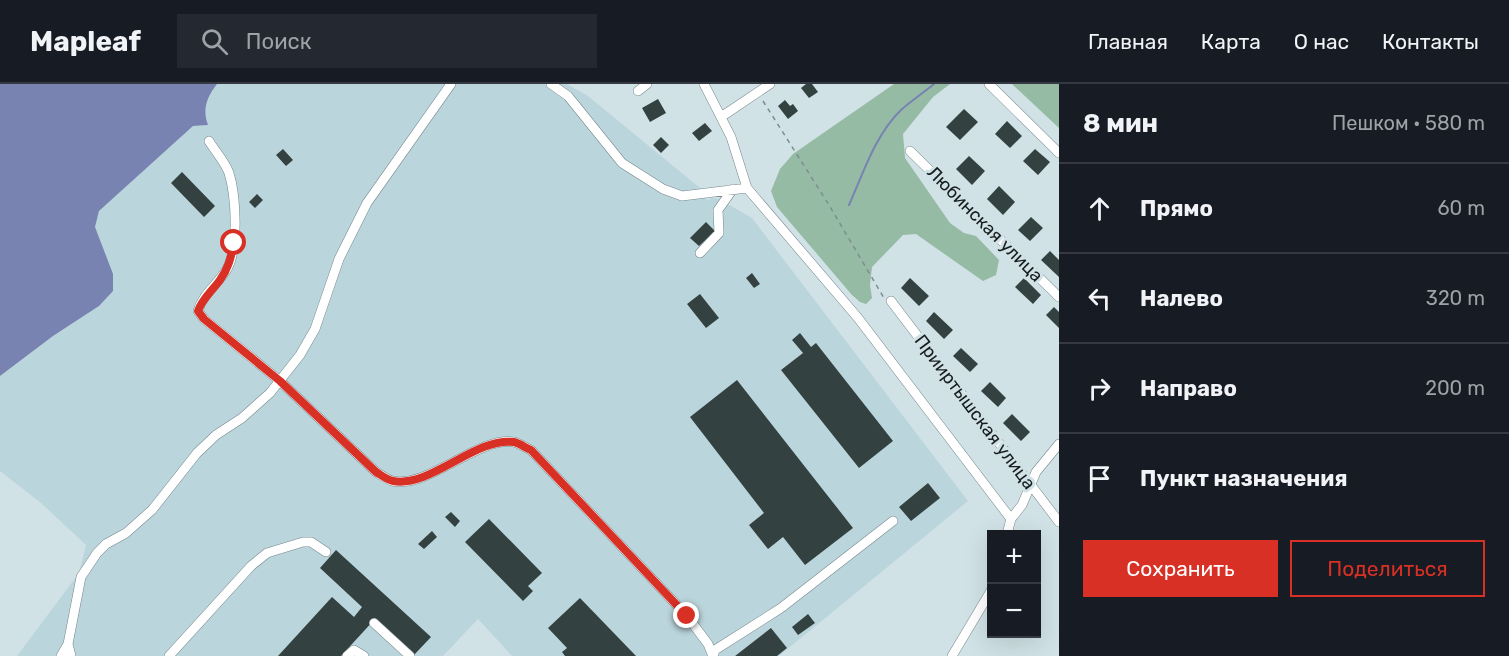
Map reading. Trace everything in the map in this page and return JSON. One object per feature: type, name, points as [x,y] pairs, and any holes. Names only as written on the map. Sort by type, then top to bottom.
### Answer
[{"type":"street","points":[[61,656],[68,644],[81,576],[106,544],[126,533],[152,510],[197,453],[216,435],[242,418],[270,393],[300,355],[315,329],[339,259],[368,203],[451,84]]},
{"type":"street","points":[[551,84],[568,96],[622,163],[663,189],[682,196],[747,188]]},
{"type":"street","points":[[638,91],[647,84]]},
{"type":"street","points":[[704,84],[731,137],[747,188],[858,318],[1011,519]]},
{"type":"street","points":[[721,117],[770,84]]},
{"type":"street","points":[[989,84],[1059,153]]},
{"type":"street","points":[[209,141],[228,171],[234,196],[234,243],[228,266],[221,279],[200,304],[198,311],[204,319],[280,381],[376,472],[390,480],[404,482],[428,474],[490,445],[514,442],[531,450],[687,616],[708,644],[713,656]]},
{"type":"street","name":"Любинская улица","points":[[910,151],[1059,297]]},
{"type":"street","points":[[700,253],[719,234],[718,210],[733,189]]},
{"type":"street","name":"Прииртышская улица","points":[[891,301],[1059,522]]},
{"type":"street","points":[[1008,530],[1011,519],[1022,505],[1035,472],[1059,444]]},
{"type":"street","points":[[713,656],[715,650],[781,608],[893,521]]},
{"type":"street","points":[[169,656],[251,566],[267,553],[303,542],[311,543],[326,552]]},
{"type":"street","points":[[952,656],[987,597]]},
{"type":"street","points":[[374,623],[410,656]]},
{"type":"street","points":[[68,644],[71,656]]},
{"type":"street","points":[[347,656],[354,650],[364,656]]},
{"type":"path","points":[[757,93],[830,204],[879,292],[891,301]]},
{"type":"shaded area","points":[[217,84],[567,84],[588,96],[700,188],[707,200],[719,199],[752,218],[968,501],[779,656],[512,656],[478,619],[443,656],[17,656],[79,573],[86,545],[41,503],[0,471],[0,376],[53,336],[99,306],[100,244],[95,227],[99,211],[193,126],[207,125],[204,115],[207,98]]},
{"type":"green space","points":[[894,84],[950,84],[933,97],[903,134],[905,158],[950,223],[964,233],[976,236],[999,260],[996,275],[983,281],[916,234],[903,235],[872,267],[870,285],[872,298],[866,304],[852,295],[777,207],[771,191],[780,169],[793,154]]},
{"type":"green space","points":[[1059,84],[1059,128],[1013,85]]},
{"type":"water","points":[[0,84],[217,84],[206,103],[205,114],[208,125],[193,126],[99,211],[95,227],[113,274],[113,291],[99,306],[53,336],[0,376]]},
{"type":"building","points":[[806,84],[812,84],[818,92],[809,98],[801,88]]},
{"type":"building","points":[[658,99],[666,113],[650,122],[642,108]]},
{"type":"building","points":[[785,100],[790,106],[793,104],[798,111],[788,119],[778,106]]},
{"type":"building","points":[[964,109],[978,122],[960,140],[946,127]]},
{"type":"building","points":[[1007,121],[1022,136],[1010,148],[995,134]]},
{"type":"building","points":[[705,123],[712,131],[699,141],[692,133]]},
{"type":"building","points":[[661,137],[669,145],[661,153],[653,145]]},
{"type":"building","points":[[283,149],[293,160],[286,166],[276,155]]},
{"type":"building","points":[[1035,149],[1050,162],[1038,175],[1023,161]]},
{"type":"building","points":[[969,156],[985,171],[972,185],[956,169]]},
{"type":"building","points":[[182,172],[215,206],[204,217],[171,183]]},
{"type":"building","points":[[999,186],[1015,202],[1003,215],[987,199]]},
{"type":"building","points":[[257,194],[263,200],[255,208],[249,202]]},
{"type":"building","points":[[1031,217],[1043,228],[1030,241],[1018,230]]},
{"type":"building","points":[[706,222],[715,231],[699,246],[690,238]]},
{"type":"building","points":[[1050,251],[1059,260],[1059,277],[1041,260]]},
{"type":"building","points":[[752,273],[760,284],[754,288],[746,278]]},
{"type":"building","points":[[910,278],[929,296],[919,306],[901,288]]},
{"type":"building","points":[[1024,278],[1041,295],[1033,304],[1015,287]]},
{"type":"building","points":[[700,294],[719,318],[706,328],[687,304]]},
{"type":"building","points":[[1054,307],[1059,312],[1059,328],[1046,315]]},
{"type":"building","points":[[934,312],[953,330],[944,339],[926,321]]},
{"type":"building","points":[[800,333],[811,347],[816,343],[893,441],[859,468],[781,370],[803,353],[792,340]]},
{"type":"building","points":[[961,348],[978,364],[970,372],[953,356]]},
{"type":"building","points":[[737,380],[853,528],[805,565],[783,537],[768,549],[749,525],[764,513],[690,417]]},
{"type":"building","points":[[990,382],[1006,398],[998,407],[981,391]]},
{"type":"building","points":[[1012,414],[1030,432],[1021,441],[1003,423]]},
{"type":"building","points":[[928,483],[940,498],[911,521],[899,507]]},
{"type":"building","points":[[451,512],[460,521],[455,527],[445,517]]},
{"type":"building","points":[[489,519],[542,573],[528,586],[533,591],[523,601],[465,542]]},
{"type":"building","points":[[432,531],[437,537],[424,549],[418,544]]},
{"type":"building","points":[[336,550],[431,637],[414,655],[375,619],[341,656],[278,656],[332,597],[354,617],[362,607],[320,568]]},
{"type":"building","points":[[580,598],[636,656],[565,656],[562,652],[567,648],[548,628]]},
{"type":"building","points":[[808,614],[815,623],[798,635],[792,627]]},
{"type":"building","points":[[771,628],[787,648],[777,656],[735,656]]},
{"type":"waterway","points":[[849,205],[870,155],[884,131],[901,110],[934,84]]},
{"type":"route","points":[[234,243],[228,266],[221,279],[200,304],[198,311],[204,319],[280,381],[376,472],[390,480],[404,482],[428,474],[490,445],[514,442],[531,450],[687,616]]}]
